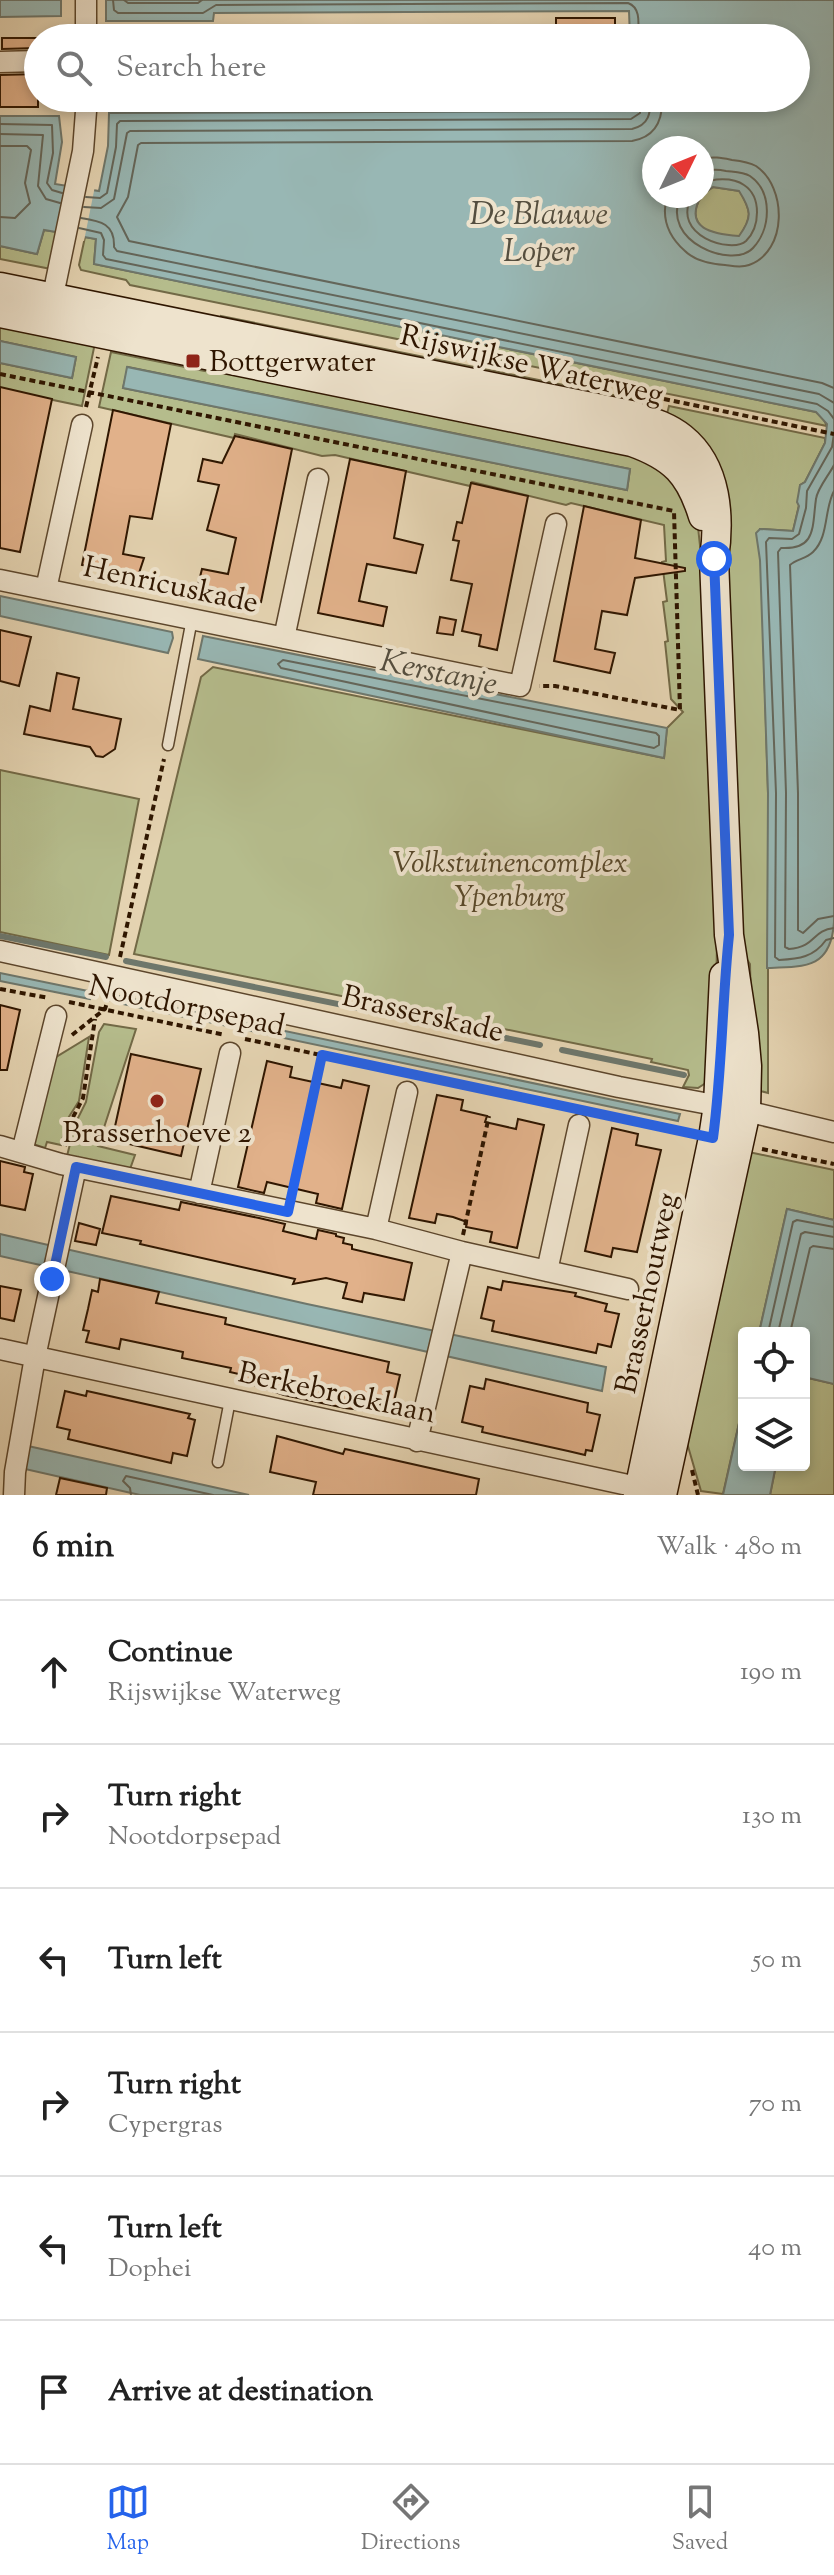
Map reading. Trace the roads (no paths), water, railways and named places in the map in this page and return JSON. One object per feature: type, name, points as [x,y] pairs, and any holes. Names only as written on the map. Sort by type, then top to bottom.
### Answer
[{"type":"main road","name":"Rijswijkse Waterweg","points":[[0,287],[50,310],[632,442],[663,455],[684,474],[698,500],[714,559],[729,935],[744,1033],[746,1111]]},
{"type":"main road","name":"Rijswijkse Waterweg","points":[[0,313],[50,310]]},
{"type":"main road","name":"Rijswijkse Waterweg","points":[[718,1105],[722,997],[729,935]]},
{"type":"main road","name":"Brasserhoutweg","points":[[718,1105],[726,1141]]},
{"type":"main road","name":"Brasserhoutweg","points":[[651,1493],[726,1141],[746,1111]]},
{"type":"street","points":[[86,0],[86,24]]},
{"type":"street","points":[[0,62],[24,61]]},
{"type":"street","points":[[50,310],[78,182],[86,112]]},
{"type":"street","name":"Henricuskade","points":[[46,589],[82,425]]},
{"type":"street","name":"Henricuskade","points":[[284,638],[318,479]]},
{"type":"street","name":"Henricuskade","points":[[0,580],[520,686],[556,524]]},
{"type":"street","name":"Brasserskade","points":[[0,951],[834,1132]]},
{"type":"street","points":[[22,1152],[56,1016]]},
{"type":"street","points":[[199,1193],[234,1043]]},
{"type":"street","points":[[376,1229],[407,1092]]},
{"type":"street","points":[[547,1271],[579,1125]]},
{"type":"street","points":[[0,1146],[69,1165],[376,1229],[461,1252],[628,1289]]},
{"type":"street","points":[[14,1495],[15,1472],[35,1357],[62,1236],[69,1165]]},
{"type":"street","points":[[417,1441],[461,1252]]},
{"type":"street","name":"Berkebroeklaan","points":[[0,1349],[651,1493]]},
{"type":"lane","points":[[168,745],[192,619]]},
{"type":"lane","points":[[218,1462],[230,1400]]},
{"type":"water","points":[[0,0],[61,0],[61,16],[0,17]]},
{"type":"water","name":"De Blauwe Loper","points":[[106,0],[834,0],[834,922],[832,937],[822,957],[805,965],[767,968],[768,793],[760,560],[756,533],[760,529],[793,531],[800,485],[805,482],[825,443],[827,424],[816,412],[94,264],[96,239],[44,230],[37,254],[0,246],[0,116],[59,116],[62,142],[55,184],[99,191],[108,146],[109,113],[810,112],[810,24],[629,24],[629,11],[214,13],[213,21],[106,21]]},
{"type":"water","points":[[0,341],[76,357],[72,378],[0,363]]},
{"type":"water","points":[[127,367],[630,469],[627,490],[123,388]]},
{"type":"water","points":[[0,596],[172,632],[173,638],[168,653],[0,616]]},
{"type":"water","points":[[203,636],[667,728],[664,758],[198,659]]},
{"type":"water","points":[[0,973],[93,992],[90,999],[0,981]]},
{"type":"water","points":[[118,996],[680,1114],[678,1121],[118,1003]]},
{"type":"water","points":[[787,1209],[834,1220],[834,1384],[810,1378],[810,1327],[760,1327]]},
{"type":"water","points":[[0,1234],[307,1304],[606,1367],[602,1391],[0,1256]]},
{"type":"water","points":[[738,1428],[738,1471],[775,1471],[770,1495],[723,1495]]},
{"type":"water","points":[[28,1446],[249,1495],[140,1495],[25,1469]]},
{"type":"waterway","points":[[0,936],[106,957]]},
{"type":"waterway","points":[[126,961],[540,1045]]},
{"type":"waterway","points":[[562,1050],[684,1075]]},
{"type":"place","name":"Bottgerwater","points":[[193,361]]},
{"type":"place","name":"Brasserhoeve 2","points":[[157,1101]]},
{"type":"water label","name":"Kerstanje","points":[[439,671]]},
{"type":"park label","name":"Volkstuinencomplex Ypenburg","points":[[510,879]]}]
